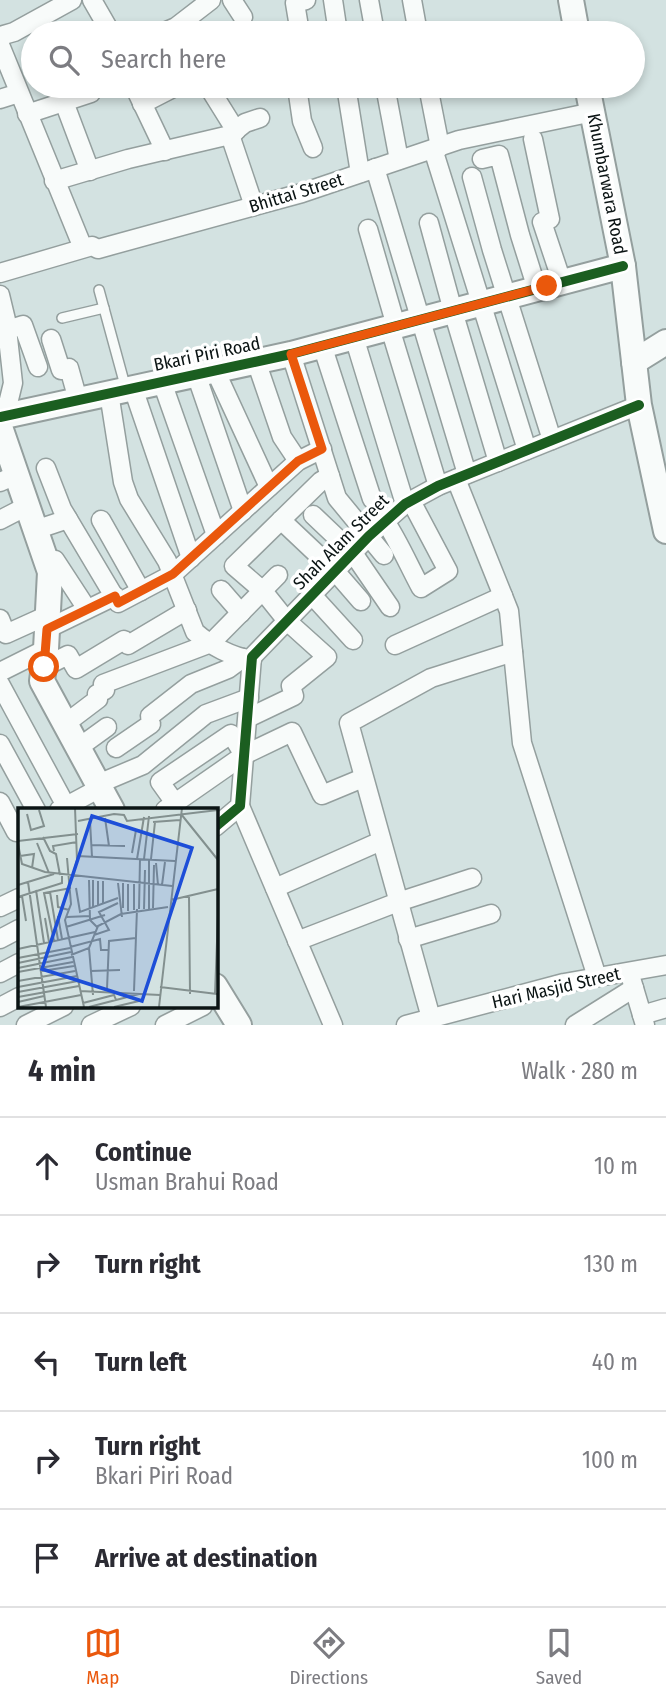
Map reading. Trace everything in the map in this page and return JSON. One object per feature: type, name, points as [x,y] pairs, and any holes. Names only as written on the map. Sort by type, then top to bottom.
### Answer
[{"type":"street","points":[[29,21],[52,5],[72,0]]},
{"type":"street","points":[[92,0],[104,21]]},
{"type":"street","points":[[184,21],[211,0]]},
{"type":"street","points":[[232,0],[243,17]]},
{"type":"street","points":[[298,21],[295,3],[306,0]]},
{"type":"street","points":[[333,0],[336,21]]},
{"type":"street","points":[[369,0],[373,21]]},
{"type":"street","points":[[412,0],[416,21]]},
{"type":"street","points":[[571,0],[575,21]]},
{"type":"street","points":[[0,36],[21,27]]},
{"type":"street","points":[[0,45],[83,248]]},
{"type":"street","points":[[0,99],[19,93]]},
{"type":"street","points":[[27,114],[76,98]]},
{"type":"street","points":[[139,98],[164,151]]},
{"type":"street","points":[[142,104],[154,98]]},
{"type":"street","points":[[214,98],[233,133],[254,206]]},
{"type":"street","points":[[299,98],[302,121],[313,148]]},
{"type":"street","points":[[349,98],[368,171],[421,319],[461,477],[509,611],[522,743],[597,977]]},
{"type":"street","points":[[387,98],[399,160]]},
{"type":"street","points":[[430,98],[437,148],[527,450]]},
{"type":"street","name":"Khumbarwara Road","points":[[590,98],[622,266],[639,405],[666,531]]},
{"type":"street","points":[[64,102],[89,171]]},
{"type":"street","name":"Bhittai Street","points":[[0,273],[83,248],[92,246],[98,249],[302,193],[459,140],[593,112]]},
{"type":"street","points":[[54,181],[233,133],[245,123],[260,118]]},
{"type":"street","points":[[533,139],[550,219],[542,222],[562,282]]},
{"type":"street","points":[[482,159],[499,155],[537,289]]},
{"type":"street","points":[[472,177],[492,250],[552,440]]},
{"type":"street","points":[[429,223],[498,462]]},
{"type":"street","points":[[368,229],[438,486]]},
{"type":"street","name":"Bkari Piri Road","points":[[2,420],[78,400],[291,354],[622,266]]},
{"type":"street","points":[[0,295],[13,383],[2,420],[8,479],[27,506],[50,572],[42,681],[103,794]]},
{"type":"street","points":[[6,330],[23,325],[38,368]]},
{"type":"street","points":[[354,337],[398,483],[449,571],[421,588],[399,549],[398,539],[385,521]]},
{"type":"street","points":[[51,339],[61,370],[69,368],[78,400]]},
{"type":"street","points":[[634,362],[666,342]]},
{"type":"street","points":[[322,345],[372,499]]},
{"type":"street","points":[[291,354],[337,498],[384,555]]},
{"type":"street","points":[[256,361],[282,436],[298,461]]},
{"type":"street","points":[[205,372],[269,488]]},
{"type":"street","points":[[205,372],[243,511]]},
{"type":"street","points":[[162,382],[216,535]]},
{"type":"street","points":[[123,390],[191,558]]},
{"type":"street","points":[[123,390],[123,482],[129,499],[173,574],[195,632],[211,643],[248,659]]},
{"type":"street","name":"Shah Alam Street","points":[[248,659],[253,657],[369,536],[408,502],[438,486],[639,405]]},
{"type":"street","points":[[46,468],[62,509],[118,603],[173,574],[298,461],[322,449]]},
{"type":"street","points":[[248,718],[294,696],[291,686],[327,657],[287,621],[263,591],[234,566],[321,481],[330,476]]},
{"type":"street","points":[[350,512],[398,483]]},
{"type":"street","points":[[0,520],[27,506]]},
{"type":"street","points":[[313,515],[353,553],[390,607]]},
{"type":"street","points":[[35,530],[68,519]]},
{"type":"street","points":[[101,520],[141,591]]},
{"type":"street","points":[[281,520],[335,571],[360,601]]},
{"type":"street","points":[[46,561],[55,560],[87,609]]},
{"type":"street","points":[[103,684],[211,643],[278,575]]},
{"type":"street","points":[[221,590],[242,613]]},
{"type":"street","points":[[312,595],[354,640]]},
{"type":"street","points":[[0,672],[87,609],[115,596]]},
{"type":"street","points":[[395,645],[503,596]]},
{"type":"street","points":[[0,620],[6,634],[47,640],[68,655],[76,670],[124,640],[128,645],[187,610]]},
{"type":"street","points":[[430,1018],[349,723],[431,678],[513,652]]},
{"type":"street","points":[[248,659],[248,718],[240,806],[333,1025]]},
{"type":"street","points":[[116,748],[133,737],[191,684],[248,659]]},
{"type":"street","points":[[65,724],[99,699],[97,694],[105,690],[92,660]]},
{"type":"street","points":[[0,684],[62,808],[103,794],[144,765],[206,714],[249,698]]},
{"type":"street","points":[[78,748],[107,727]]},
{"type":"street","points":[[244,755],[231,734],[160,782],[170,806],[244,755],[292,732],[322,795],[363,778]]},
{"type":"street","points":[[133,737],[150,759]]},
{"type":"street","points":[[0,744],[35,808]]},
{"type":"street","points":[[0,802],[18,831],[0,841]]},
{"type":"street","points":[[217,825],[240,806]]},
{"type":"street","points":[[275,888],[381,841]]},
{"type":"street","points":[[297,941],[398,902],[472,878]]},
{"type":"street","points":[[0,907],[18,898]]},
{"type":"street","points":[[408,939],[491,914]]},
{"type":"street","points":[[0,939],[18,930]]},
{"type":"street","points":[[0,972],[18,963]]},
{"type":"street","name":"Hari Masjid Street","points":[[406,1025],[564,983],[597,977],[632,980],[666,965]]},
{"type":"street","points":[[575,1025],[632,980],[644,1020],[666,1008]]},
{"type":"street","points":[[0,1007],[18,998]]},
{"type":"street","points":[[217,1000],[238,1025]]},
{"type":"street","points":[[26,1025],[62,1007]]},
{"type":"street","points":[[91,1025],[129,1007]]},
{"type":"street","points":[[165,1025],[196,1007]]},
{"type":"lane","points":[[99,290],[123,390]]},
{"type":"lane","points":[[62,318],[104,308]]},
{"type":"cycle path","points":[[0,417],[291,354],[623,266]]},
{"type":"cycle path","points":[[217,825],[240,806],[252,657],[369,536],[405,504],[438,486],[639,405]]},
{"type":"route","points":[[44,667],[47,629],[115,596],[118,603],[173,574],[298,461],[322,449],[291,354],[547,286]]}]
